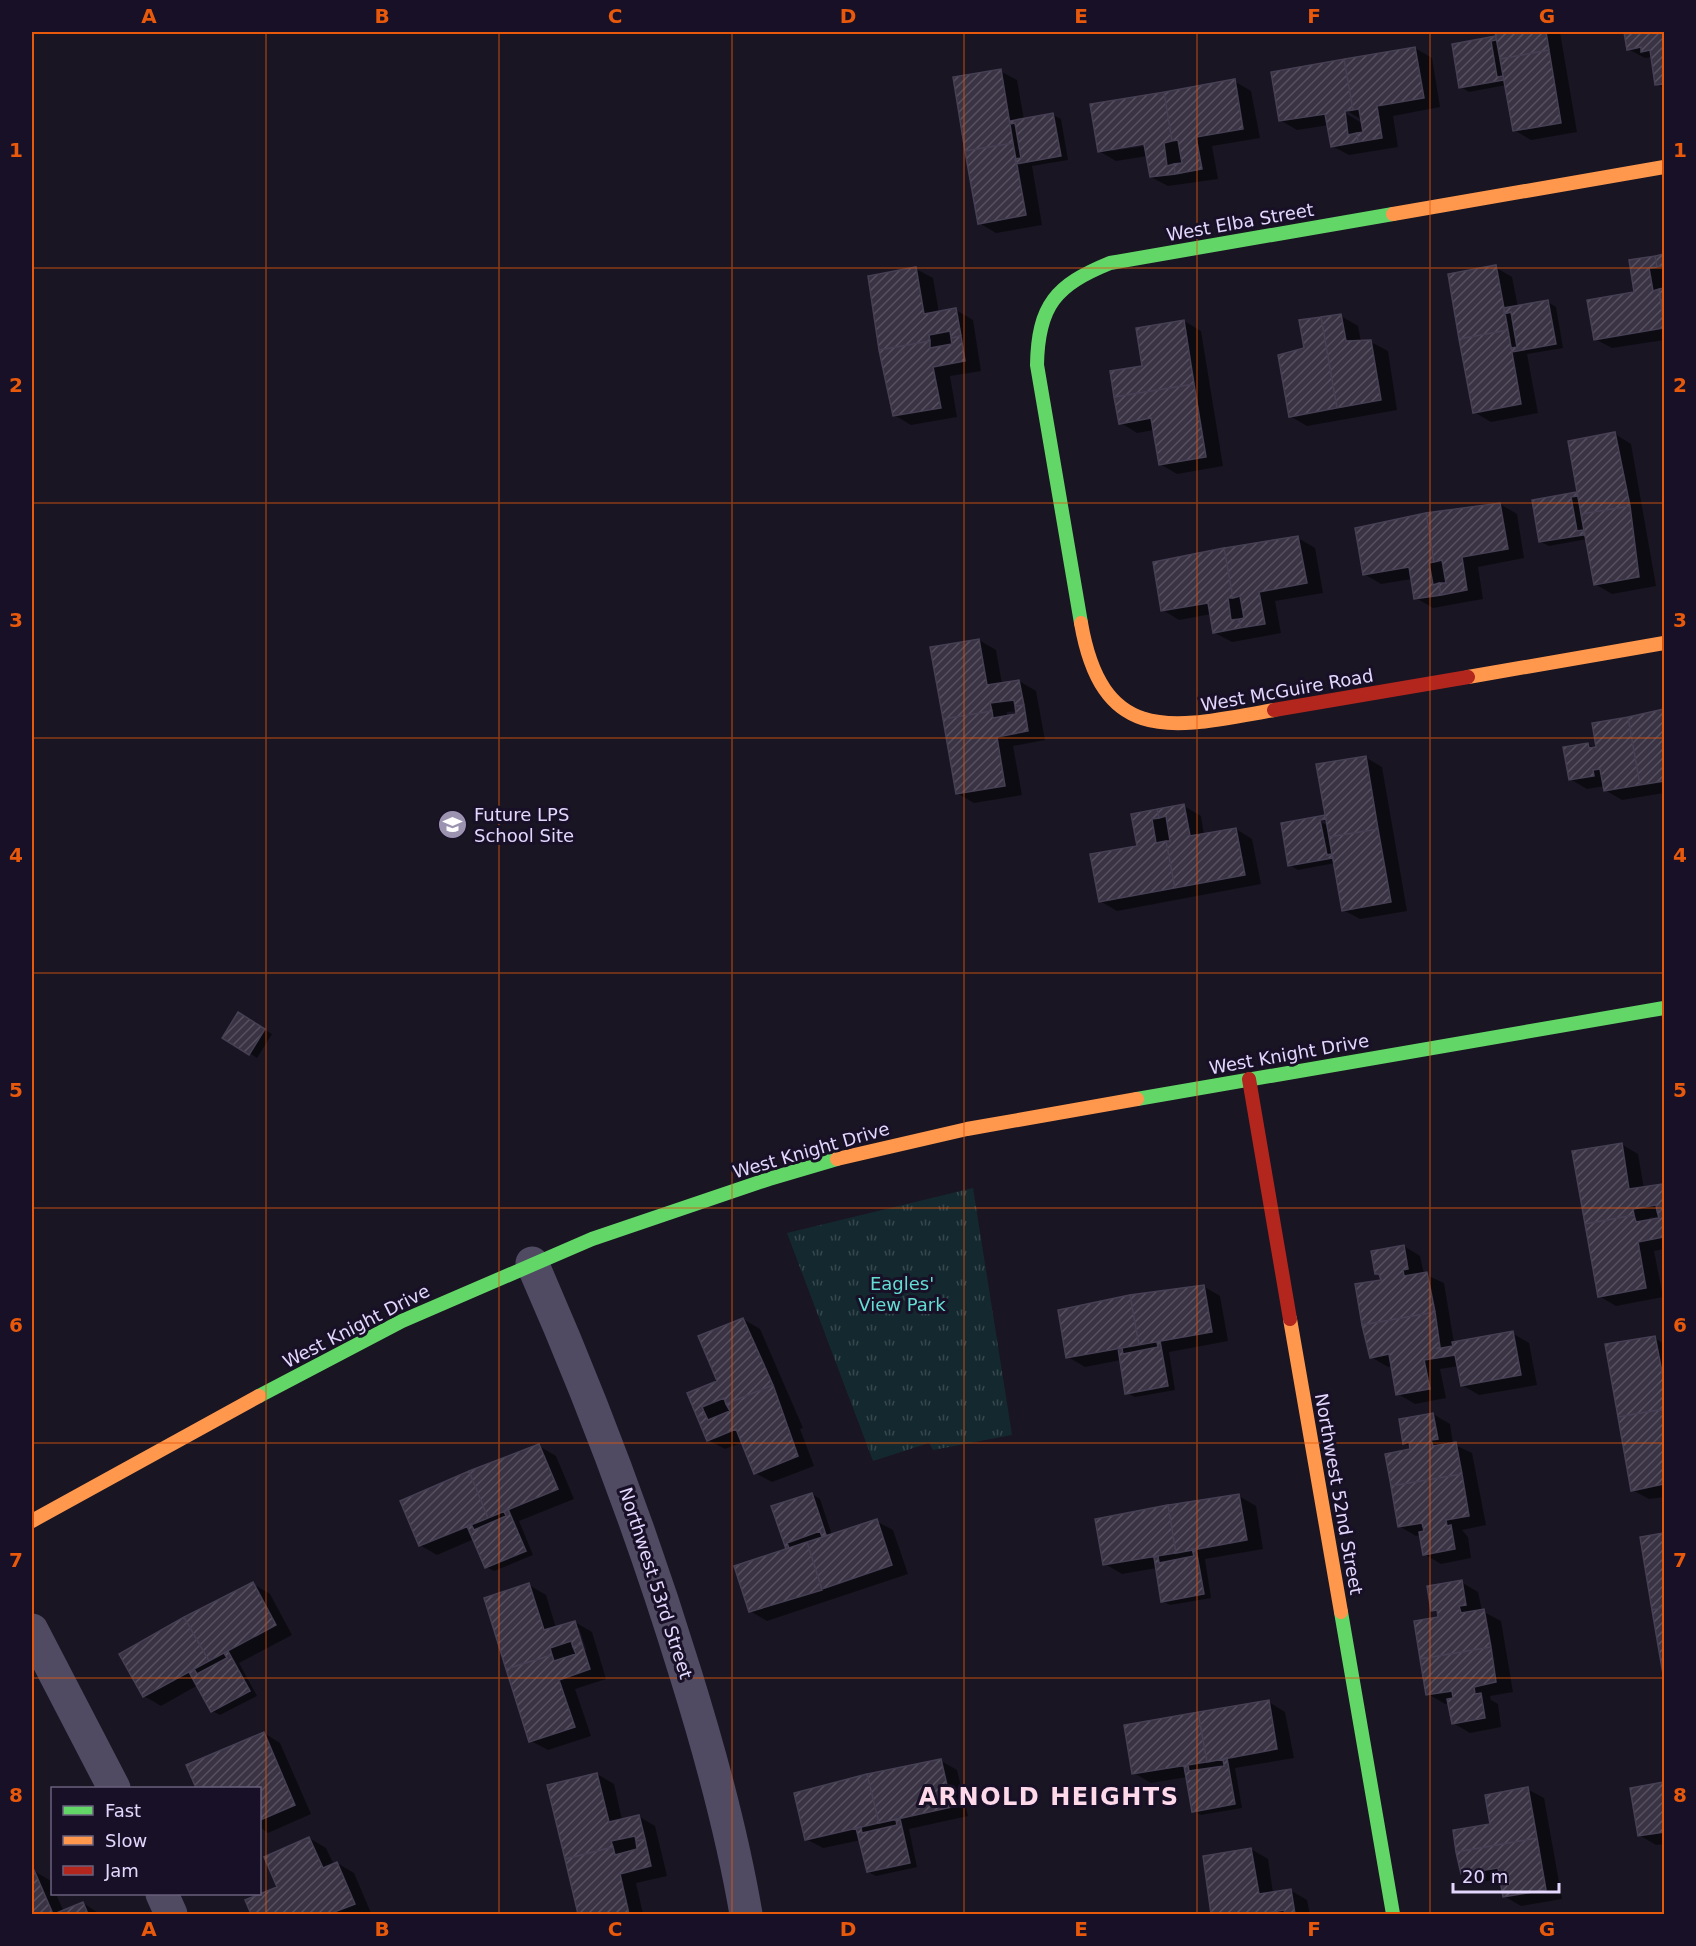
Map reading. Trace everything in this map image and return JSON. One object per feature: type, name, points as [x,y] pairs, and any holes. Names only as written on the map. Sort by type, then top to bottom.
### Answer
[{"type":"street","name":"West Elba Street","points":[[1062,516],[1037,365],[1036,340],[1048,306],[1062,287],[1079,274],[1110,263],[1665,167]]},
{"type":"street","name":"West McGuire Road","points":[[1062,516],[1086,652],[1094,676],[1115,704],[1136,718],[1157,724],[1189,725],[1665,643]]},
{"type":"street","name":"West Knight Drive","points":[[32,1521],[243,1404],[402,1321],[532,1263],[657,1215],[833,1160],[967,1129],[1665,1008]]},
{"type":"street","name":"Northwest 52nd Street","points":[[1249,1079],[1393,1914]]},
{"type":"street","name":"Northwest 53rd Street","points":[[532,1263],[610,1449],[659,1587],[705,1738],[726,1818],[746,1914]]},
{"type":"street","points":[[32,1630],[113,1787]]},
{"type":"street","points":[[163,1895],[171,1914]]},
{"type":"green space","name":"Eagles' View Park","points":[[973,1188],[1012,1435],[933,1450],[929,1443],[873,1461],[787,1233]]},
{"type":"building","points":[[1495,32],[1546,32],[1549,50],[1500,59]]},
{"type":"building","points":[[1624,32],[1664,32],[1664,84],[1655,85],[1650,50],[1641,52],[1641,47],[1627,50]]},
{"type":"building","points":[[1496,36],[1496,40],[1491,41],[1497,77],[1503,76],[1504,80],[1459,88],[1452,44]]},
{"type":"building","points":[[1415,47],[1424,98],[1377,106],[1382,138],[1358,142],[1357,133],[1363,132],[1359,109],[1353,110],[1344,59]]},
{"type":"building","points":[[1549,50],[1561,123],[1513,131],[1500,59]]},
{"type":"building","points":[[1344,59],[1353,110],[1345,111],[1348,135],[1357,133],[1358,142],[1331,147],[1325,114],[1279,121],[1271,72]]},
{"type":"building","points":[[1001,69],[1013,143],[965,151],[953,77]]},
{"type":"building","points":[[1235,79],[1243,129],[1196,137],[1202,169],[1175,174],[1174,164],[1182,163],[1178,140],[1172,141],[1164,92]]},
{"type":"building","points":[[1164,92],[1172,141],[1164,143],[1167,166],[1174,164],[1175,174],[1150,177],[1144,144],[1098,152],[1090,104]]},
{"type":"building","points":[[1053,113],[1061,156],[1016,164],[1015,159],[1021,158],[1015,123],[1010,124],[1010,121]]},
{"type":"building","points":[[1013,143],[1026,215],[978,224],[965,151]]},
{"type":"building","points":[[1664,254],[1664,266],[1657,267],[1655,256]]},
{"type":"building","points":[[1655,256],[1657,267],[1649,268],[1653,291],[1659,289],[1664,328],[1594,340],[1587,300],[1634,292],[1629,260]]},
{"type":"building","points":[[1496,265],[1508,330],[1459,339],[1448,274]]},
{"type":"building","points":[[916,267],[924,314],[956,308],[961,336],[951,338],[950,331],[929,335],[930,341],[879,350],[868,276]]},
{"type":"building","points":[[1664,288],[1664,320],[1659,289]]},
{"type":"building","points":[[1548,300],[1556,344],[1512,352],[1511,348],[1517,347],[1511,312],[1504,314],[1504,308]]},
{"type":"building","points":[[1341,314],[1346,341],[1371,340],[1381,400],[1337,408],[1321,317]]},
{"type":"building","points":[[1321,317],[1337,408],[1289,417],[1278,355],[1304,348],[1299,320]]},
{"type":"building","points":[[1184,320],[1194,384],[1114,397],[1110,371],[1142,366],[1136,328]]},
{"type":"building","points":[[1508,330],[1521,404],[1473,413],[1459,339]]},
{"type":"building","points":[[961,336],[965,361],[933,367],[941,408],[893,416],[879,350],[930,341],[930,348],[952,344],[951,338]]},
{"type":"building","points":[[1194,384],[1206,457],[1159,465],[1151,418],[1119,424],[1114,397]]},
{"type":"building","points":[[1615,432],[1630,506],[1581,514],[1568,441]]},
{"type":"building","points":[[1577,492],[1577,496],[1571,497],[1577,531],[1583,530],[1584,535],[1539,542],[1532,500]]},
{"type":"building","points":[[1500,503],[1508,549],[1462,557],[1467,590],[1441,595],[1439,583],[1446,583],[1442,560],[1434,562],[1426,513]]},
{"type":"building","points":[[1630,506],[1639,577],[1594,585],[1581,514]]},
{"type":"building","points":[[1426,513],[1434,562],[1429,563],[1433,585],[1439,583],[1441,595],[1414,599],[1409,567],[1363,575],[1355,528]]},
{"type":"building","points":[[1298,536],[1307,583],[1259,592],[1265,624],[1240,628],[1239,619],[1244,618],[1240,596],[1233,598],[1224,548]]},
{"type":"building","points":[[1224,548],[1233,598],[1228,598],[1231,620],[1239,619],[1240,628],[1213,633],[1208,603],[1161,611],[1153,562]]},
{"type":"building","points":[[979,639],[987,685],[1019,680],[1024,705],[1015,706],[1014,700],[990,703],[992,711],[943,719],[930,647]]},
{"type":"building","points":[[1024,705],[1028,731],[997,737],[1005,786],[956,794],[943,719],[992,711],[993,718],[1016,714],[1015,706]]},
{"type":"building","points":[[1664,709],[1664,781],[1640,785],[1628,717]]},
{"type":"building","points":[[1628,717],[1640,785],[1604,791],[1600,769],[1593,770],[1594,776],[1569,780],[1563,747],[1588,743],[1589,748],[1596,747],[1592,723]]},
{"type":"building","points":[[1366,756],[1378,829],[1329,837],[1316,764]]},
{"type":"building","points":[[1184,804],[1190,836],[1236,828],[1245,875],[1175,888],[1166,841],[1170,841],[1166,816],[1159,818],[1157,809]]},
{"type":"building","points":[[1157,809],[1159,818],[1152,819],[1156,843],[1166,841],[1175,888],[1099,902],[1090,854],[1137,846],[1131,814]]},
{"type":"building","points":[[1325,815],[1326,819],[1320,820],[1327,855],[1332,854],[1333,858],[1288,866],[1281,823]]},
{"type":"building","points":[[1378,829],[1391,902],[1342,911],[1329,837]]},
{"type":"building","points":[[238,1012],[265,1029],[249,1055],[222,1038]]},
{"type":"building","points":[[1622,1143],[1629,1189],[1662,1184],[1664,1210],[1657,1211],[1656,1205],[1633,1209],[1634,1215],[1585,1224],[1572,1151]]},
{"type":"building","points":[[1664,1210],[1664,1237],[1638,1242],[1646,1288],[1598,1297],[1585,1224],[1634,1215],[1636,1222],[1659,1218],[1657,1211]]},
{"type":"building","points":[[1404,1245],[1408,1269],[1403,1270],[1404,1276],[1427,1272],[1435,1312],[1362,1325],[1355,1284],[1381,1280],[1379,1274],[1375,1274],[1371,1251]]},
{"type":"building","points":[[1204,1285],[1212,1332],[1139,1345],[1130,1295]]},
{"type":"building","points":[[1130,1295],[1139,1345],[1066,1358],[1058,1310]]},
{"type":"building","points":[[1435,1312],[1440,1347],[1436,1349],[1453,1346],[1452,1342],[1513,1331],[1521,1375],[1461,1386],[1455,1355],[1424,1360],[1430,1389],[1396,1395],[1389,1354],[1370,1358],[1362,1325]]},
{"type":"building","points":[[743,1318],[773,1385],[726,1404],[724,1398],[702,1407],[705,1414],[697,1417],[687,1393],[717,1381],[698,1336]]},
{"type":"building","points":[[1655,1336],[1664,1382],[1664,1409],[1618,1417],[1605,1344]]},
{"type":"building","points":[[1160,1341],[1168,1386],[1125,1394],[1118,1348],[1122,1348],[1123,1354],[1158,1347],[1157,1342]]},
{"type":"building","points":[[773,1385],[798,1456],[754,1474],[736,1429],[707,1441],[697,1417],[705,1414],[708,1420],[730,1411],[726,1404]]},
{"type":"building","points":[[1664,1409],[1664,1484],[1631,1491],[1618,1417]]},
{"type":"building","points":[[1433,1413],[1438,1439],[1431,1440],[1433,1446],[1456,1442],[1462,1474],[1391,1486],[1385,1454],[1410,1449],[1409,1442],[1403,1444],[1399,1419]]},
{"type":"building","points":[[539,1444],[558,1489],[488,1518],[469,1471]]},
{"type":"building","points":[[469,1471],[488,1518],[419,1546],[400,1501]]},
{"type":"building","points":[[1462,1474],[1469,1516],[1446,1520],[1447,1526],[1451,1525],[1455,1549],[1423,1555],[1419,1532],[1424,1531],[1422,1523],[1398,1527],[1391,1486]]},
{"type":"building","points":[[812,1493],[826,1535],[822,1537],[820,1531],[787,1543],[789,1548],[786,1549],[771,1506]]},
{"type":"building","points":[[1239,1494],[1247,1540],[1176,1553],[1168,1505]]},
{"type":"building","points":[[1168,1505],[1176,1553],[1103,1565],[1095,1519]]},
{"type":"building","points":[[508,1509],[526,1551],[485,1568],[467,1526],[471,1524],[474,1530],[506,1516],[504,1511]]},
{"type":"building","points":[[877,1519],[892,1565],[822,1589],[807,1542]]},
{"type":"building","points":[[1664,1533],[1664,1607],[1652,1610],[1640,1537]]},
{"type":"building","points":[[807,1542],[822,1590],[749,1612],[734,1566]]},
{"type":"building","points":[[1192,1549],[1196,1549],[1204,1594],[1161,1602],[1154,1557],[1158,1556],[1159,1563],[1194,1556]]},
{"type":"building","points":[[1462,1580],[1466,1605],[1459,1606],[1461,1613],[1484,1609],[1491,1647],[1420,1659],[1414,1621],[1438,1617],[1437,1610],[1431,1611],[1427,1586]]},
{"type":"building","points":[[253,1582],[276,1625],[209,1661],[184,1617]]},
{"type":"building","points":[[529,1583],[544,1630],[575,1621],[582,1644],[573,1647],[571,1641],[550,1648],[552,1655],[506,1669],[484,1598]]},
{"type":"building","points":[[1664,1607],[1664,1680],[1652,1610]]},
{"type":"building","points":[[184,1617],[209,1661],[143,1697],[119,1654]]},
{"type":"building","points":[[582,1644],[590,1669],[559,1680],[575,1727],[529,1742],[506,1669],[552,1655],[554,1661],[576,1654],[573,1647]]},
{"type":"building","points":[[1491,1647],[1496,1682],[1474,1687],[1475,1694],[1481,1693],[1485,1718],[1452,1724],[1447,1699],[1453,1698],[1452,1691],[1426,1695],[1420,1659]]},
{"type":"building","points":[[228,1651],[250,1691],[211,1712],[189,1672],[194,1669],[197,1674],[227,1658],[224,1653]]},
{"type":"building","points":[[1269,1700],[1277,1749],[1207,1762],[1198,1712]]},
{"type":"building","points":[[1198,1712],[1207,1762],[1132,1774],[1124,1725]]},
{"type":"building","points":[[264,1732],[295,1805],[261,1820],[261,1787],[196,1787],[186,1765]]},
{"type":"building","points":[[1227,1758],[1235,1804],[1192,1812],[1184,1766],[1188,1765],[1189,1771],[1224,1766],[1223,1759]]},
{"type":"building","points":[[941,1759],[952,1807],[879,1823],[867,1774]]},
{"type":"building","points":[[597,1773],[609,1822],[639,1815],[645,1839],[636,1841],[635,1836],[611,1841],[613,1847],[565,1859],[547,1785]]},
{"type":"building","points":[[867,1774],[879,1823],[805,1840],[794,1793]]},
{"type":"building","points":[[1664,1782],[1664,1832],[1638,1836],[1630,1788]]},
{"type":"building","points":[[1528,1787],[1537,1838],[1456,1852],[1453,1830],[1490,1824],[1485,1795]]},
{"type":"building","points":[[900,1819],[910,1863],[867,1872],[856,1828],[861,1827],[862,1833],[897,1825],[896,1820]]},
{"type":"building","points":[[309,1837],[323,1868],[337,1862],[355,1904],[329,1914],[251,1914],[245,1900],[277,1887],[264,1857]]},
{"type":"building","points":[[1537,1838],[1546,1890],[1503,1897],[1498,1868],[1461,1874],[1456,1852]]},
{"type":"building","points":[[645,1839],[651,1866],[620,1874],[629,1914],[578,1914],[565,1859],[613,1847],[615,1855],[637,1849],[636,1841]]},
{"type":"building","points":[[1251,1848],[1259,1894],[1291,1889],[1295,1914],[1285,1914],[1284,1910],[1261,1914],[1211,1914],[1203,1856]]},
{"type":"building","points":[[34,1870],[53,1914],[32,1914],[32,1871]]},
{"type":"building","points":[[83,1902],[88,1914],[54,1914]]},
{"type":"traffic: fast","points":[[1081,623],[1037,365],[1041,327],[1046,312],[1054,300],[1063,289],[1076,280],[1110,263],[1393,214]]},
{"type":"traffic: fast","points":[[1137,1099],[1664,1008]]},
{"type":"traffic: fast","points":[[259,1396],[402,1321],[592,1239],[769,1179],[837,1159]]},
{"type":"traffic: fast","points":[[1341,1612],[1393,1914]]},
{"type":"traffic: slow","points":[[1393,214],[1664,167]]},
{"type":"traffic: slow","points":[[1081,623],[1092,664],[1107,692],[1126,710],[1149,720],[1176,723],[1206,721],[1274,710]]},
{"type":"traffic: slow","points":[[1468,677],[1664,643]]},
{"type":"traffic: slow","points":[[837,1159],[967,1129],[1137,1099]]},
{"type":"traffic: slow","points":[[1290,1319],[1341,1612]]},
{"type":"traffic: slow","points":[[32,1521],[259,1396]]},
{"type":"traffic: jam","points":[[1274,710],[1468,677]]},
{"type":"traffic: jam","points":[[1249,1079],[1290,1319]]},
{"type":"place","name":"Future LPS School Site","points":[[453,824]]},
{"type":"district","name":"ARNOLD HEIGHTS","points":[[1049,1797]]}]
